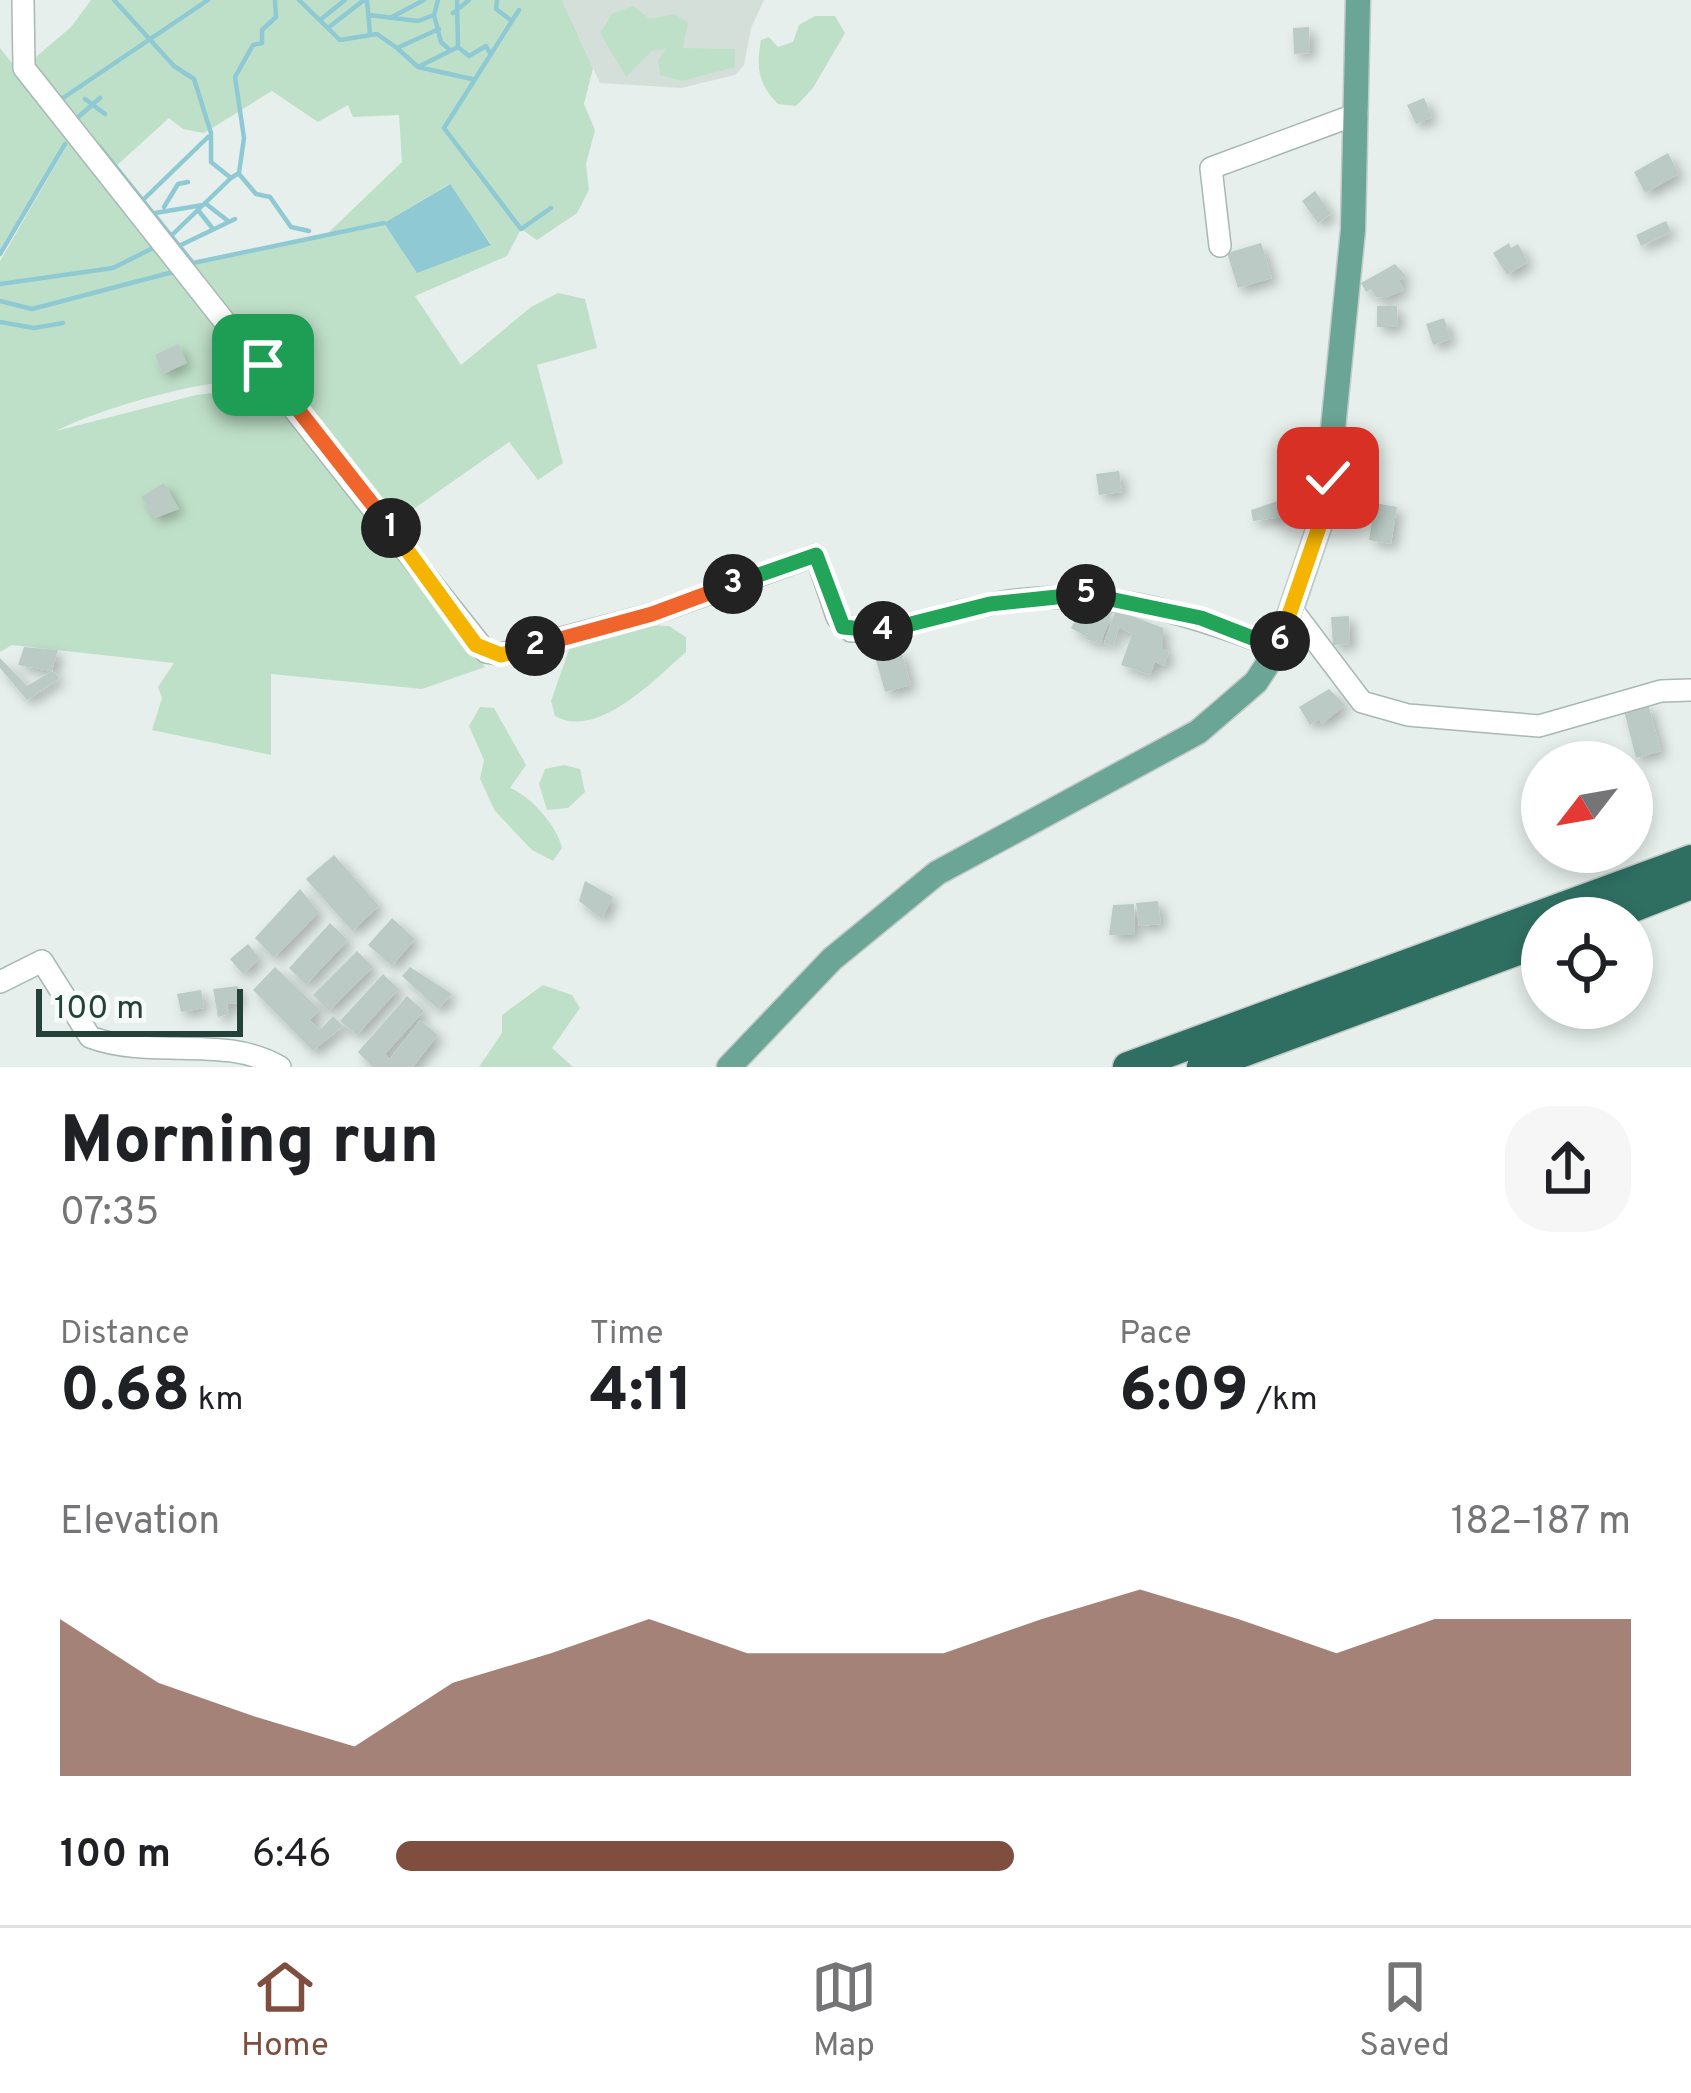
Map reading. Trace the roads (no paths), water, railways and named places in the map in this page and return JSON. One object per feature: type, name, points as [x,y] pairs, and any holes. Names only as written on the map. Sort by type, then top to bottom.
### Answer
[{"type":"highway","points":[[1128,1067],[1691,860]]},
{"type":"highway","points":[[1653,899],[1691,884]]},
{"type":"highway","points":[[1202,1067],[1521,949]]},
{"type":"main road","points":[[729,1067],[832,959],[937,873],[1198,732],[1256,682],[1278,648],[1293,611],[1328,478],[1353,230],[1358,0]]},
{"type":"street","points":[[23,0],[24,68],[486,652],[501,655],[652,614],[816,555],[837,617],[851,631],[886,631],[1054,594],[1094,594],[1201,618],[1278,648]]},
{"type":"street","points":[[1220,246],[1211,168],[1357,114]]},
{"type":"street","points":[[1293,611],[1362,702],[1408,715],[1539,726],[1661,691],[1691,691]]},
{"type":"street","points":[[0,982],[42,961],[90,1037],[161,1052],[236,1051],[280,1067]]},
{"type":"water","points":[[450,184],[491,245],[417,273],[384,223]]},
{"type":"waterway","points":[[114,0],[174,66],[194,79],[211,133],[211,162],[231,178],[239,173],[244,138],[235,77],[253,45],[262,43],[262,30],[276,17],[275,0]]},
{"type":"waterway","points":[[60,100],[208,0]]},
{"type":"waterway","points":[[299,0],[340,40],[377,34],[397,48],[439,29]]},
{"type":"waterway","points":[[320,20],[345,0]]},
{"type":"waterway","points":[[328,28],[364,0]]},
{"type":"waterway","points":[[367,0],[370,34]]},
{"type":"waterway","points":[[390,18],[424,0]]},
{"type":"waterway","points":[[434,15],[438,0]]},
{"type":"waterway","points":[[457,0],[458,47]]},
{"type":"waterway","points":[[453,13],[469,0]]},
{"type":"waterway","points":[[497,0],[496,9],[512,21]]},
{"type":"waterway","points":[[519,10],[444,128],[521,229],[551,208]]},
{"type":"waterway","points":[[369,15],[418,21],[434,15],[441,42],[450,50]]},
{"type":"waterway","points":[[397,48],[418,67],[458,47],[469,56],[486,46],[490,53]]},
{"type":"waterway","points":[[418,67],[472,79]]},
{"type":"waterway","points":[[76,119],[100,98]]},
{"type":"waterway","points":[[85,99],[105,114]]},
{"type":"waterway","points":[[144,199],[208,137]]},
{"type":"waterway","points":[[0,254],[65,144]]},
{"type":"waterway","points":[[99,146],[193,263],[384,223]]},
{"type":"waterway","points":[[239,174],[256,194],[270,197],[291,227],[309,231]]},
{"type":"waterway","points":[[172,235],[231,178]]},
{"type":"waterway","points":[[164,207],[178,184],[188,182]]},
{"type":"waterway","points":[[205,203],[228,221]]},
{"type":"waterway","points":[[155,213],[203,205]]},
{"type":"waterway","points":[[198,210],[213,229]]},
{"type":"waterway","points":[[181,245],[235,219]]},
{"type":"waterway","points":[[0,284],[113,268],[157,246]]},
{"type":"waterway","points":[[0,301],[32,309],[173,272]]},
{"type":"waterway","points":[[0,322],[34,328],[63,323]]}]
